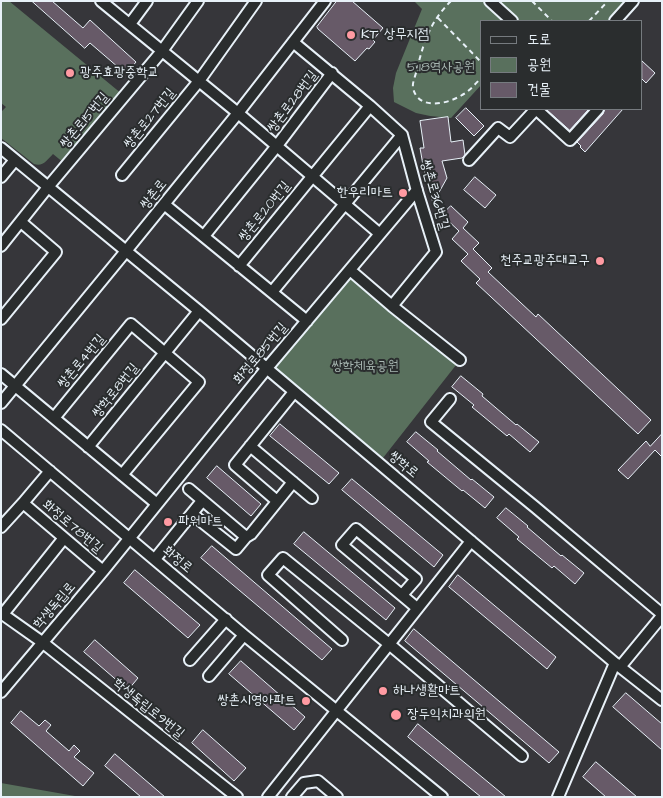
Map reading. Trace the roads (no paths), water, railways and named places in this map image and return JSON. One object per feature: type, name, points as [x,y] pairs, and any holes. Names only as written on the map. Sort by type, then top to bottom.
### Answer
[{"type":"street","points":[[102,1],[238,113]]},
{"type":"street","points":[[130,24],[147,1]]},
{"type":"street","points":[[162,51],[198,1]]},
{"type":"street","name":"쌍촌로27번길","points":[[122,174],[199,81],[256,1]]},
{"type":"street","name":"쌍촌로","points":[[1,403],[238,113],[325,1]]},
{"type":"street","points":[[490,1],[511,20]]},
{"type":"street","points":[[616,20],[632,1]]},
{"type":"street","points":[[272,292],[402,134],[293,42]]},
{"type":"street","name":"쌍촌로15번길","points":[[1,246],[162,51]]},
{"type":"street","name":"쌍촌로28번길","points":[[276,147],[332,74]]},
{"type":"street","points":[[312,176],[370,106]]},
{"type":"street","points":[[469,160],[498,128],[510,137],[535,110]]},
{"type":"street","points":[[537,110],[570,140],[597,110]]},
{"type":"street","name":"쌍촌로28번길","points":[[238,113],[380,234]]},
{"type":"street","name":"쌍촌로36번길","points":[[392,306],[436,252],[402,134]]},
{"type":"street","points":[[204,236],[276,147]]},
{"type":"street","points":[[1,148],[126,251]]},
{"type":"street","points":[[1,177],[15,160]]},
{"type":"street","name":"쌍촌로20번길","points":[[240,266],[312,176]]},
{"type":"street","name":"화정로85번길","points":[[130,538],[267,368],[417,190]]},
{"type":"street","points":[[164,204],[307,321]]},
{"type":"street","points":[[1,319],[56,252],[21,222]]},
{"type":"street","name":"쌍학로","points":[[126,251],[662,700]]},
{"type":"street","points":[[350,270],[460,360]]},
{"type":"street","name":"쌍학로8번길","points":[[88,447],[199,311]]},
{"type":"street","name":"쌍촌로4번길","points":[[54,418],[131,324],[165,353]]},
{"type":"street","points":[[122,475],[199,382],[165,353]]},
{"type":"street","points":[[1,374],[156,504]]},
{"type":"street","points":[[278,501],[234,465],[294,392]]},
{"type":"street","points":[[450,399],[431,422],[532,504],[662,615],[618,665],[558,797]]},
{"type":"street","name":"화정로","points":[[2,431],[226,620],[442,797]]},
{"type":"street","points":[[250,446],[312,498]]},
{"type":"street","name":"화정로78번길","points":[[1,527],[50,471]]},
{"type":"street","points":[[192,514],[236,549],[251,534],[293,482]]},
{"type":"street","points":[[189,489],[246,537]]},
{"type":"street","points":[[155,559],[202,501]]},
{"type":"street","name":"화정로78번길","points":[[23,503],[103,571]]},
{"type":"street","points":[[402,595],[416,579],[356,529],[342,544],[417,608]]},
{"type":"street","points":[[2,614],[64,538]]},
{"type":"street","name":"학생독립로","points":[[1,692],[130,538]]},
{"type":"street","points":[[268,797],[471,541]]},
{"type":"street","points":[[342,640],[268,575],[283,558],[522,756]]},
{"type":"street","name":"학생독립로9번길","points":[[2,614],[42,642],[237,797]]},
{"type":"street","points":[[190,660],[226,620]]},
{"type":"street","points":[[209,676],[244,634]]},
{"type":"street","points":[[292,797],[304,783],[318,781],[337,797]]},
{"type":"place","name":"KT 상무지점","points":[[351,35]]},
{"type":"place","name":"광주효광중학교","points":[[70,73]]},
{"type":"place","name":"한우리마트","points":[[403,193]]},
{"type":"place","name":"천주교광주대교구","points":[[600,261]]},
{"type":"place","name":"파워마트","points":[[168,522]]},
{"type":"place","name":"하나생활마트","points":[[383,691]]},
{"type":"place","name":"쌍촌시영아파트","points":[[306,701]]},
{"type":"place","name":"장두익치과의원","points":[[396,715]]},
{"type":"park label","name":"5.18역사공원","points":[[441,68]]},
{"type":"park label","name":"쌍학체육공원","points":[[365,367]]}]
